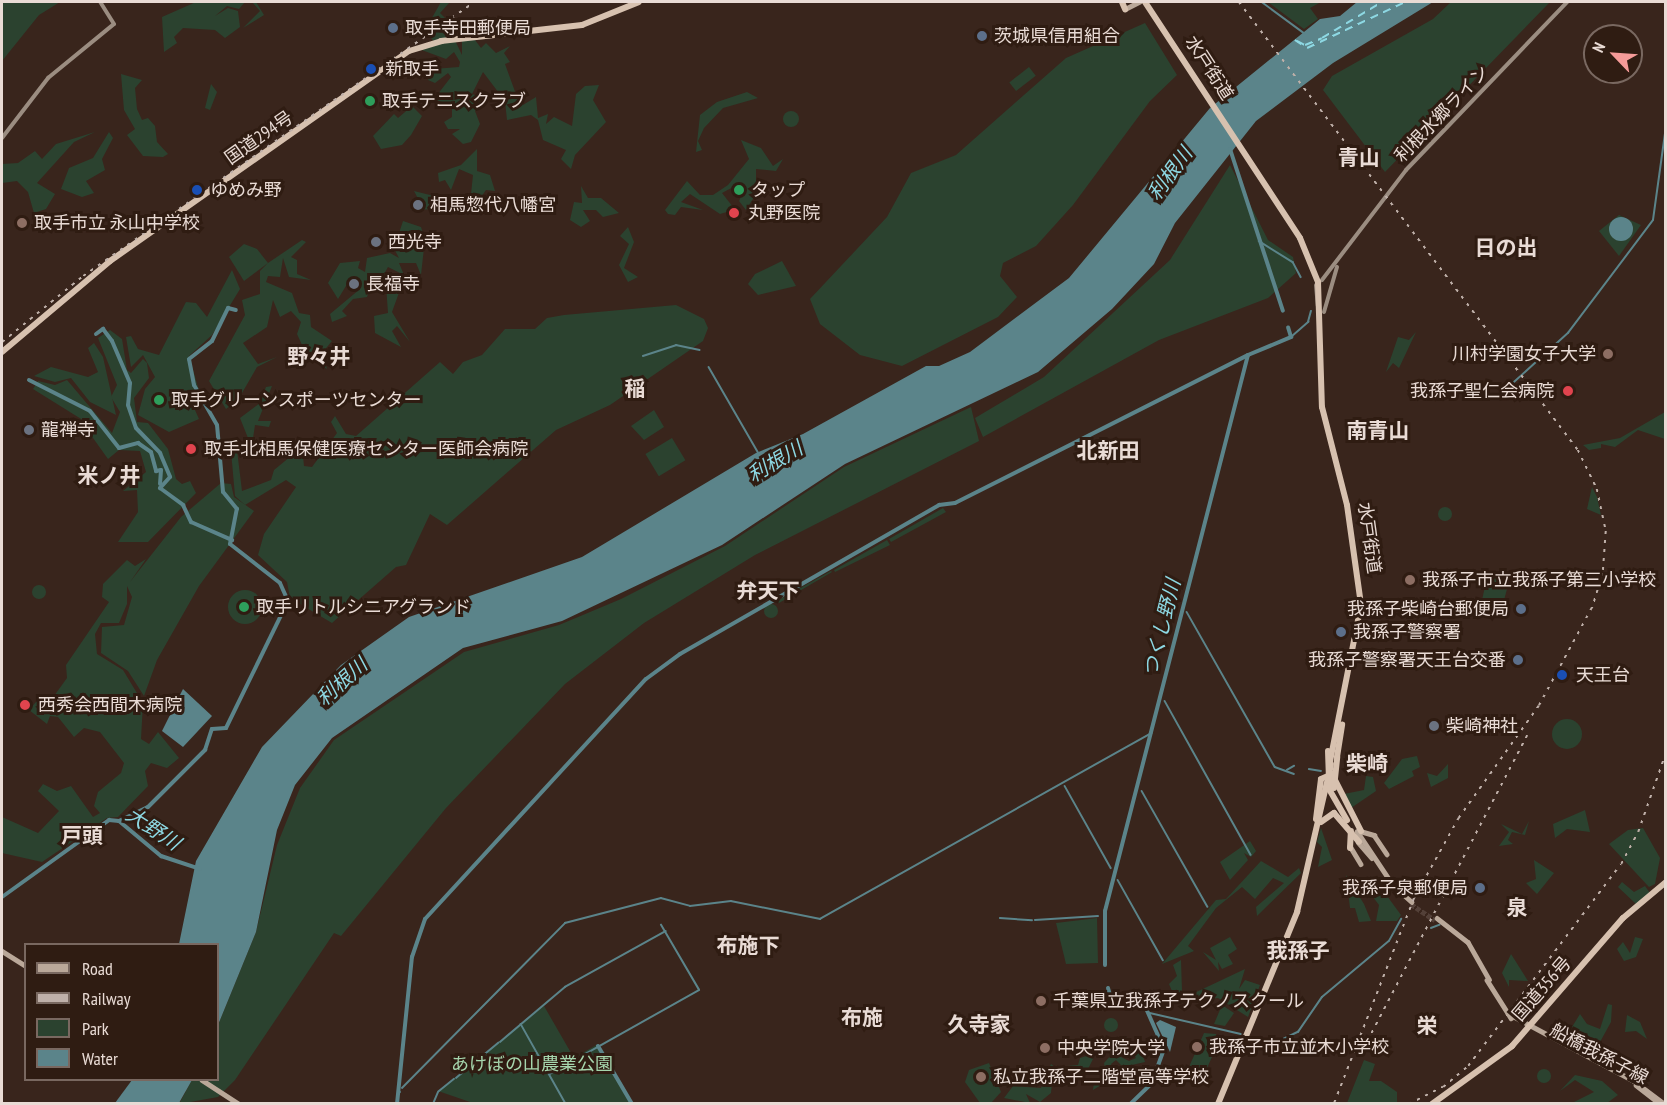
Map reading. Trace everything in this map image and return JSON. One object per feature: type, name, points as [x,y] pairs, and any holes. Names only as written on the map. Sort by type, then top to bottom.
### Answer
[{"type":"highway","name":"国道294号","points":[[570,27],[633,2]]},
{"type":"highway","name":"国道294号","points":[[2,352],[87,278],[416,47],[570,27],[639,2]]},
{"type":"highway","points":[[1122,2],[1125,9]]},
{"type":"highway","name":"水戸街道","points":[[1148,3],[1300,238],[1319,281],[1323,315],[1325,407],[1350,504],[1365,602],[1343,714],[1293,915],[1217,1104]]},
{"type":"highway","name":"水戸街道","points":[[1323,315],[1322,407],[1347,505],[1361,603],[1348,682],[1330,764]]},
{"type":"highway","points":[[1348,682],[1328,751],[1332,789],[1341,811],[1360,842]]},
{"type":"highway","points":[[1343,714],[1332,789],[1356,830],[1350,848]]},
{"type":"highway","points":[[1315,825],[1321,779],[1330,774],[1338,779],[1360,842]]},
{"type":"highway","name":"水戸街道","points":[[1217,1104],[1295,916],[1327,776]]},
{"type":"highway","points":[[1341,811],[1356,830]]},
{"type":"highway","points":[[1306,871],[1325,815],[1334,813],[1356,830]]},
{"type":"highway","name":"国道356号","points":[[1432,1104],[1526,1030],[1623,918],[1665,882]]},
{"type":"main road","points":[[2,138],[57,70],[114,24],[100,2]]},
{"type":"main road","points":[[1125,9],[1139,2]]},
{"type":"main road","name":"利根水郷ライン","points":[[1319,281],[1338,263],[1406,170],[1567,2]]},
{"type":"main road","points":[[1323,315],[1329,284],[1338,263]]},
{"type":"main road","points":[[1323,315],[1316,304],[1319,281],[1329,284]]},
{"type":"main road","points":[[1356,830],[1376,837],[1387,854]]},
{"type":"main road","points":[[1356,830],[1373,857]]},
{"type":"main road","points":[[1373,857],[1367,840],[1376,837]]},
{"type":"main road","points":[[1361,864],[1350,848],[1353,841],[1360,842],[1411,903]]},
{"type":"main road","name":"船橋我孫子線","points":[[1436,919],[1468,942],[1488,980],[1512,1017],[1526,1030],[1634,1081],[1662,1104]]},
{"type":"main road","points":[[2,951],[24,965]]},
{"type":"main road","points":[[204,1081],[239,1104]]},
{"type":"green space","points":[[2,2],[60,2],[39,15],[2,61]]},
{"type":"green space","points":[[196,2],[245,2],[239,9],[227,6],[215,16],[228,8],[238,11],[240,27],[225,38],[215,30],[183,28],[174,37],[177,43],[164,52],[162,17]]},
{"type":"green space","points":[[252,2],[256,2],[264,15],[243,28],[260,11]]},
{"type":"green space","points":[[441,2],[450,2],[440,13],[448,21],[455,19],[452,34],[462,55],[462,41],[475,40],[481,48],[486,43],[496,53],[510,46],[504,53],[510,62],[505,64],[517,97],[523,105],[536,97],[538,118],[548,114],[546,124],[554,117],[572,126],[576,94],[585,86],[599,85],[593,100],[606,122],[575,155],[571,169],[561,159],[566,150],[543,140],[538,120],[531,115],[507,120],[505,101],[483,72],[472,94],[487,99],[475,111],[480,124],[471,142],[463,144],[452,134],[460,129],[448,129],[444,122],[452,117],[452,106],[434,99],[451,77],[448,73],[435,83],[428,80],[433,69],[459,67],[460,62],[454,52],[446,59],[419,49],[435,43],[425,30]]},
{"type":"green space","points":[[1268,2],[1321,2],[1310,8],[1318,19],[1304,29]]},
{"type":"green space","points":[[1451,2],[1550,2],[1385,172],[1323,90],[1332,76],[1433,19]]},
{"type":"green space","points":[[1145,23],[1177,75],[1150,101],[1073,205],[1036,246],[1003,263],[1000,276],[1017,297],[998,317],[902,366],[860,355],[820,324],[810,299],[887,217],[911,173],[956,155],[1066,58]]},
{"type":"green space","points":[[1029,67],[1036,76],[1016,91],[1009,82]]},
{"type":"green space","points":[[121,74],[142,80],[135,88],[137,109],[142,120],[148,118],[155,126],[157,142],[168,154],[163,157],[143,156],[127,135],[135,129],[124,110]]},
{"type":"green space","points":[[211,84],[217,92],[210,110],[205,108]]},
{"type":"green space","points":[[747,92],[758,98],[723,108],[704,128],[698,141],[702,150],[696,152],[700,115],[717,102]]},
{"type":"green space","points":[[412,106],[422,116],[411,135],[402,145],[381,149],[373,136],[394,114],[398,118]]},
{"type":"green space","points":[[791,111],[797,113],[799,119],[797,125],[791,127],[785,125],[783,119],[785,113]]},
{"type":"green space","points":[[95,132],[74,142],[37,183],[55,194],[46,209],[34,213],[28,192],[17,181],[2,183],[2,164],[18,163],[35,151],[42,159],[56,144]]},
{"type":"green space","points":[[109,132],[113,138],[102,159],[105,170],[86,181],[94,193],[82,197],[61,189],[69,168],[93,158]]},
{"type":"green space","points":[[741,140],[761,148],[773,166],[783,159],[776,171],[756,169],[756,194],[746,210],[739,201],[744,190],[735,186],[722,193],[733,207],[730,211],[720,214],[690,194],[681,202],[703,210],[681,207],[675,215],[668,214],[665,210],[687,181],[700,195],[713,195],[728,185],[749,159]]},
{"type":"green space","points":[[477,149],[477,171],[490,175],[495,191],[486,190],[479,200],[471,194],[473,175],[459,169],[451,190],[445,180],[439,182],[438,173],[461,165]]},
{"type":"green space","points":[[1230,165],[1268,240],[1293,257],[1296,273],[1268,298],[1159,340],[983,437],[975,418],[1044,377],[1170,260]]},
{"type":"green space","points":[[581,186],[588,198],[601,198],[619,213],[603,217],[596,210],[583,210],[590,221],[581,227],[570,220],[574,202],[582,203]]},
{"type":"green space","points":[[414,191],[434,196],[436,209],[410,210],[422,206]]},
{"type":"green space","points":[[1619,215],[1641,225],[1619,256],[1599,231]]},
{"type":"green space","points":[[403,221],[421,227],[425,239],[421,275],[416,263],[399,263],[404,275],[388,267],[384,274],[400,290],[392,312],[410,342],[397,326],[392,331],[401,347],[375,333],[374,316],[388,313],[386,285],[373,280],[367,297],[353,299],[342,311],[347,316],[332,322],[330,314],[360,289],[349,281],[338,299],[328,283],[340,263],[360,261],[358,268],[365,272],[367,258],[390,253],[399,258],[390,241],[394,236],[410,251],[399,233]]},
{"type":"green space","points":[[628,227],[634,242],[624,268],[638,277],[628,282],[619,265],[629,244],[620,236]]},
{"type":"green space","points":[[302,240],[306,242],[291,257],[297,260],[297,274],[311,280],[289,277],[283,258],[280,277],[268,276],[266,282],[292,293],[299,313],[310,315],[311,327],[332,341],[322,353],[327,369],[308,358],[297,334],[301,322],[291,311],[280,317],[273,300],[267,327],[243,343],[258,364],[277,357],[257,367],[238,400],[226,409],[209,381],[245,315],[242,300],[260,294],[260,271]]},
{"type":"green space","points":[[244,244],[257,249],[268,263],[244,281],[229,257]]},
{"type":"green space","points":[[782,261],[796,286],[758,295],[748,284],[755,274]]},
{"type":"green space","points":[[232,270],[240,289],[212,335],[189,356],[200,394],[191,401],[199,419],[169,432],[138,415],[145,389],[155,377],[143,355],[131,367],[126,337],[131,336],[138,349],[159,355],[186,302],[196,303],[207,317]]},
{"type":"green space","points":[[676,305],[704,319],[708,328],[703,341],[610,405],[556,430],[447,525],[430,514],[406,565],[396,567],[332,623],[290,598],[287,582],[258,555],[264,534],[296,487],[286,480],[245,505],[235,496],[231,451],[248,438],[240,418],[260,403],[266,387],[272,386],[258,421],[271,421],[269,427],[255,425],[252,445],[237,450],[242,491],[271,480],[274,470],[296,452],[303,456],[304,466],[312,467],[337,433],[331,422],[335,416],[346,434],[356,436],[440,362],[453,374],[463,362],[482,355],[505,329],[535,329],[547,318],[564,315]]},
{"type":"green space","points":[[110,330],[122,339],[127,370],[131,373],[143,359],[147,363],[149,378],[134,398],[137,422],[148,423],[168,449],[176,479],[182,484],[190,481],[196,493],[148,542],[118,542],[138,512],[137,490],[123,491],[146,472],[140,451],[119,450],[108,459],[93,438],[83,434],[86,422],[33,389],[38,381],[55,385],[67,380],[112,433],[120,412],[111,397],[117,385],[98,338]]},
{"type":"green space","points":[[1416,332],[1399,368],[1393,363],[1386,372],[1398,337],[1409,340]]},
{"type":"green space","points":[[94,343],[103,357],[116,415],[90,402],[71,378],[55,382],[34,376],[51,367],[88,377],[98,372],[88,348]]},
{"type":"green space","points":[[971,407],[979,441],[755,555],[644,623],[565,684],[446,808],[341,936],[334,933],[235,1080],[218,1097],[179,1104],[191,1081],[219,1081],[219,1023],[256,932],[277,845],[300,788],[334,740],[464,652],[559,625],[621,599],[725,546],[844,467]]},
{"type":"green space","points":[[654,410],[664,427],[644,440],[631,426]]},
{"type":"green space","points":[[1665,412],[1665,439],[1638,430],[1615,447],[1601,444],[1601,448],[1589,450],[1583,445],[1620,438]]},
{"type":"green space","points":[[672,438],[685,460],[659,476],[645,454]]},
{"type":"green space","points":[[221,483],[231,484],[234,497],[254,511],[199,586],[157,660],[144,696],[128,671],[101,653],[102,627],[124,625],[132,597],[127,586],[127,604],[119,623],[101,623],[95,634],[97,654],[123,670],[143,703],[141,739],[149,744],[158,732],[179,758],[167,768],[151,763],[145,771],[148,786],[118,817],[107,818],[42,862],[2,853],[2,817],[38,833],[59,811],[38,791],[43,784],[57,791],[71,786],[93,817],[100,813],[94,806],[98,792],[121,773],[124,763],[100,732],[84,728],[74,737],[58,717],[50,716],[47,724],[29,710],[43,694],[49,712],[62,703],[54,696],[67,678],[66,665],[109,602],[102,597],[103,584],[127,560],[135,566],[146,559],[130,582],[181,517]]},
{"type":"green space","points":[[1592,487],[1597,497],[1601,515],[1587,509]]},
{"type":"green space","points":[[1445,507],[1450,509],[1452,514],[1450,519],[1445,521],[1440,519],[1438,514],[1440,509]]},
{"type":"green space","points":[[943,508],[946,512],[891,542],[889,539]]},
{"type":"green space","points":[[887,540],[890,545],[835,572],[834,570]]},
{"type":"green space","points":[[831,571],[779,603],[777,601]]},
{"type":"green space","points":[[1488,573],[1510,578],[1500,615],[1482,600]]},
{"type":"green space","points":[[39,585],[44,587],[46,592],[44,597],[39,599],[34,597],[32,592],[34,587]]},
{"type":"green space","name":"取手リトルシニアグランド","points":[[245,590],[257,595],[262,607],[257,619],[245,624],[233,619],[228,607],[233,595]]},
{"type":"green space","points":[[768,604],[774,604],[778,611],[774,618],[768,618],[764,614],[764,608]]},
{"type":"green space","points":[[1567,719],[1578,723],[1582,734],[1578,745],[1567,749],[1556,745],[1552,734],[1556,723]]},
{"type":"green space","points":[[1417,756],[1420,767],[1412,771],[1414,776],[1389,789],[1384,783],[1402,759]]},
{"type":"green space","points":[[1448,764],[1448,778],[1431,787],[1427,773],[1437,776]]},
{"type":"green space","points":[[1366,776],[1373,777],[1376,791],[1351,808],[1344,794],[1364,790]]},
{"type":"green space","points":[[1585,810],[1590,832],[1567,829],[1555,838],[1553,824]]},
{"type":"green space","points":[[1529,821],[1525,835],[1512,832],[1508,840],[1513,844],[1499,846],[1509,832],[1501,824],[1522,834]]},
{"type":"green space","points":[[1321,828],[1332,860],[1318,867],[1322,847],[1317,842]]},
{"type":"green space","points":[[1643,828],[1660,858],[1655,884],[1649,887],[1609,844],[1628,830]]},
{"type":"green space","points":[[1250,841],[1256,851],[1251,857],[1244,853],[1248,860],[1230,880],[1220,862]]},
{"type":"green space","points":[[1534,860],[1554,873],[1537,894],[1526,883],[1536,879]]},
{"type":"green space","points":[[1261,861],[1288,877],[1299,868],[1301,873],[1257,916],[1256,907],[1284,883],[1273,878],[1255,899],[1242,887],[1216,908],[1188,946],[1194,951],[1162,964],[1216,900],[1226,899]]},
{"type":"green space","points":[[1346,875],[1364,904],[1371,921],[1359,922],[1355,908],[1350,908]]},
{"type":"green space","points":[[1622,882],[1634,892],[1645,886],[1650,893],[1636,904],[1618,887]]},
{"type":"green space","points":[[1379,885],[1401,915],[1397,921],[1376,921],[1379,905],[1367,889]]},
{"type":"green space","points":[[1097,918],[1098,963],[1066,964],[1056,923]]},
{"type":"green space","points":[[1230,937],[1237,949],[1228,955],[1233,964],[1222,969],[1218,962],[1219,971],[1203,952],[1216,960],[1210,948]]},
{"type":"green space","points":[[1635,937],[1643,939],[1636,957],[1624,961],[1617,949],[1623,942],[1630,953]]},
{"type":"green space","points":[[1511,954],[1528,981],[1509,980],[1509,987],[1502,973]]},
{"type":"green space","points":[[1181,960],[1182,991],[1190,995],[1245,969],[1239,989],[1245,980],[1260,985],[1248,1017],[1218,998],[1177,1003],[1169,984],[1177,976],[1173,965]]},
{"type":"green space","points":[[1608,1004],[1612,1005],[1611,1022],[1600,1042],[1572,1027],[1580,1014],[1587,1024],[1600,1029]]},
{"type":"green space","points":[[1222,1005],[1234,1013],[1225,1026],[1214,1024]]},
{"type":"green space","name":"あけぼの山農業公園","points":[[544,1006],[574,1058],[598,1044],[631,1103],[473,1103],[438,1091]]},
{"type":"green space","points":[[1627,1015],[1640,1022],[1647,1039],[1636,1031],[1625,1032]]},
{"type":"green space","points":[[1108,1018],[1114,1018],[1118,1025],[1114,1032],[1108,1032],[1104,1028],[1104,1022]]},
{"type":"green space","points":[[1204,1033],[1216,1034],[1216,1048],[1207,1068],[1189,1067]]},
{"type":"green space","points":[[1125,1036],[1141,1050],[1145,1062],[1123,1067],[1116,1060],[1111,1064],[1116,1076],[1093,1090],[1094,1082],[1107,1078],[1104,1063],[1113,1053],[1129,1061],[1136,1058],[1125,1041],[1107,1048]]},
{"type":"green space","points":[[1096,1053],[1083,1079],[1057,1082],[1053,1071],[1051,1093],[1040,1102],[1026,1094],[1030,1103],[1004,1098],[1013,1086],[1041,1088],[1051,1064],[1064,1074],[1067,1066],[1078,1065],[1080,1058]]},
{"type":"green space","points":[[1364,1060],[1375,1064],[1369,1081],[1381,1081],[1397,1092],[1397,1103],[1347,1103]]},
{"type":"green space","points":[[989,1063],[1001,1092],[991,1103],[980,1103],[965,1082],[969,1070]]},
{"type":"green space","points":[[1541,1069],[1547,1069],[1551,1076],[1547,1083],[1541,1083],[1537,1079],[1537,1073]]},
{"type":"green space","points":[[1575,1075],[1602,1081],[1618,1095],[1607,1103],[1572,1103],[1594,1092],[1575,1080],[1560,1091]]},
{"type":"water","name":"利根川","points":[[1357,2],[1433,2],[1333,63],[1256,121],[1175,223],[1154,264],[1112,309],[1038,372],[845,464],[722,545],[562,621],[463,648],[332,738],[295,785],[277,830],[256,932],[219,1023],[219,943],[179,943],[196,861],[262,747],[341,665],[409,617],[582,557],[756,453],[803,434],[926,366],[939,366],[970,352],[1069,278],[1210,108],[1320,19],[1340,16]]},
{"type":"water","points":[[1621,217],[1630,220],[1633,229],[1630,238],[1621,241],[1612,238],[1609,229],[1612,220]]},
{"type":"water","points":[[183,689],[212,716],[183,747],[162,731]]},
{"type":"water","points":[[1160,1020],[1176,1027],[1170,1052],[1156,1023]]},
{"type":"water","points":[[131,1081],[191,1081],[179,1103],[115,1103]]},
{"type":"waterway","points":[[1262,2],[1304,33]]},
{"type":"waterway","points":[[1514,382],[1568,333],[1653,220],[1666,126]]},
{"type":"waterway","name":"つくし野川","points":[[1230,149],[1283,311]]},
{"type":"waterway","points":[[1259,241],[1293,262],[1301,277]]},
{"type":"waterway","points":[[119,821],[148,807],[205,750],[212,729],[226,728],[288,601],[280,583],[230,544],[237,509],[223,492],[217,425],[194,385],[189,359],[212,341],[228,308],[236,310]]},
{"type":"waterway","points":[[1291,337],[1308,322],[1311,311]]},
{"type":"waterway","name":"つくし野川","points":[[1105,965],[1105,911],[1248,355],[1291,337],[1288,327]]},
{"type":"waterway","points":[[96,334],[103,329],[112,341],[130,383],[128,405],[136,428],[160,453],[170,477],[160,488],[183,505],[191,522],[232,540]]},
{"type":"waterway","points":[[643,356],[676,345],[699,350]]},
{"type":"waterway","points":[[397,1104],[412,957],[425,919],[646,679],[680,654],[939,505],[955,503],[1248,355]]},
{"type":"waterway","name":"利根川","points":[[709,367],[758,452]]},
{"type":"waterway","points":[[29,380],[90,411],[119,448],[138,443],[151,452],[156,471],[161,470],[160,484]]},
{"type":"waterway","points":[[1187,612],[1275,767],[1294,774]]},
{"type":"waterway","points":[[1165,701],[1251,855]]},
{"type":"waterway","points":[[402,1088],[565,923],[661,898],[690,906],[731,901],[820,919],[1151,733]]},
{"type":"waterway","points":[[1287,770],[1294,766]]},
{"type":"waterway","points":[[1309,769],[1321,771]]},
{"type":"waterway","points":[[1065,786],[1111,868]]},
{"type":"waterway","points":[[1142,791],[1208,907]]},
{"type":"waterway","name":"大野川","points":[[2,897],[109,820],[119,821],[161,856],[200,869]]},
{"type":"waterway","points":[[1118,880],[1163,960]]},
{"type":"waterway","points":[[1035,920],[1098,916]]},
{"type":"waterway","points":[[1000,918],[1032,920]]},
{"type":"waterway","points":[[1250,1037],[1273,1044],[1298,1032],[1322,997],[1389,941],[1401,919]]},
{"type":"waterway","points":[[550,1074],[699,990],[661,925]]},
{"type":"waterway","points":[[1431,928],[1439,925]]},
{"type":"waterway","points":[[500,1042],[565,987],[666,931]]},
{"type":"waterway","name":"つくし野川","points":[[1108,988],[1110,995],[1137,998],[1145,1006],[1164,1049],[1151,1084],[1130,1104]]},
{"type":"waterway","points":[[1150,1013],[1241,1034]]},
{"type":"waterway","points":[[521,1024],[566,1104]]},
{"type":"waterway","points":[[456,1078],[498,1043]]},
{"type":"waterway","points":[[598,1046],[632,1104]]},
{"type":"waterway","points":[[439,1091],[454,1079]]},
{"type":"waterway","points":[[433,1104],[438,1092]]},
{"type":"ferry route","points":[[1297,41],[1305,45],[1322,38],[1382,2]]},
{"type":"ferry route","points":[[1295,40],[1307,48],[1405,2]]},
{"type":"tunnel","points":[[1411,904],[1435,920]]},
{"type":"railway","points":[[2,342],[83,276],[474,2]]},
{"type":"railway","points":[[1239,2],[1578,450],[1597,489],[1606,531],[1603,573],[1592,608],[1539,706],[1459,818],[1414,899],[1334,1104]]},
{"type":"railway","points":[[1363,1049],[1527,735]]},
{"type":"railway","points":[[1409,1104],[1443,1087],[1468,1066],[1621,864],[1638,832],[1666,752]]},
{"type":"place","name":"取手寺田郵便局","points":[[393,28]]},
{"type":"place","name":"茨城県信用組合","points":[[982,36]]},
{"type":"place","name":"新取手","points":[[371,69]]},
{"type":"place","name":"取手テニスクラブ","points":[[370,101]]},
{"type":"place","name":"ゆめみ野","points":[[197,190]]},
{"type":"place","name":"タップ","points":[[739,190]]},
{"type":"place","name":"相馬惣代八幡宮","points":[[418,205]]},
{"type":"place","name":"丸野医院","points":[[734,213]]},
{"type":"place","name":"取手市立 永山中学校","points":[[22,223]]},
{"type":"place","name":"西光寺","points":[[376,242]]},
{"type":"place","name":"長福寺","points":[[354,284]]},
{"type":"place","name":"川村学園女子大学","points":[[1608,354]]},
{"type":"place","name":"我孫子聖仁会病院","points":[[1568,391]]},
{"type":"place","name":"取手グリーンスポーツセンター","points":[[159,400]]},
{"type":"place","name":"龍禅寺","points":[[29,430]]},
{"type":"place","name":"取手北相馬保健医療センター医師会病院","points":[[191,449]]},
{"type":"place","name":"我孫子市立我孫子第三小学校","points":[[1410,580]]},
{"type":"place","name":"取手リトルシニアグランド","points":[[244,607]]},
{"type":"place","name":"我孫子柴崎台郵便局","points":[[1521,609]]},
{"type":"place","name":"我孫子警察署","points":[[1341,632]]},
{"type":"place","name":"我孫子警察署天王台交番","points":[[1518,660]]},
{"type":"place","name":"天王台","points":[[1562,675]]},
{"type":"place","name":"西秀会西間木病院","points":[[25,705]]},
{"type":"place","name":"柴崎神社","points":[[1434,726]]},
{"type":"place","name":"我孫子泉郵便局","points":[[1480,888]]},
{"type":"place","name":"千葉県立我孫子テクノスクール","points":[[1041,1001]]},
{"type":"place","name":"我孫子市立並木小学校","points":[[1197,1047]]},
{"type":"place","name":"中央学院大学","points":[[1045,1048]]},
{"type":"place","name":"私立我孫子二階堂高等学校","points":[[981,1077]]},
{"type":"district","name":"青山","points":[[1359,158]]},
{"type":"district","name":"日の出","points":[[1506,248]]},
{"type":"district","name":"野々井","points":[[319,357]]},
{"type":"district","name":"稲","points":[[635,389]]},
{"type":"district","name":"南青山","points":[[1378,431]]},
{"type":"district","name":"北新田","points":[[1108,451]]},
{"type":"district","name":"米ノ井","points":[[109,476]]},
{"type":"district","name":"弁天下","points":[[768,591]]},
{"type":"district","name":"柴崎","points":[[1367,764]]},
{"type":"district","name":"戸頭","points":[[82,836]]},
{"type":"district","name":"泉","points":[[1517,908]]},
{"type":"district","name":"布施下","points":[[748,946]]},
{"type":"district","name":"我孫子","points":[[1298,951]]},
{"type":"district","name":"布施","points":[[862,1018]]},
{"type":"district","name":"久寺家","points":[[979,1025]]},
{"type":"district","name":"栄","points":[[1427,1026]]}]
